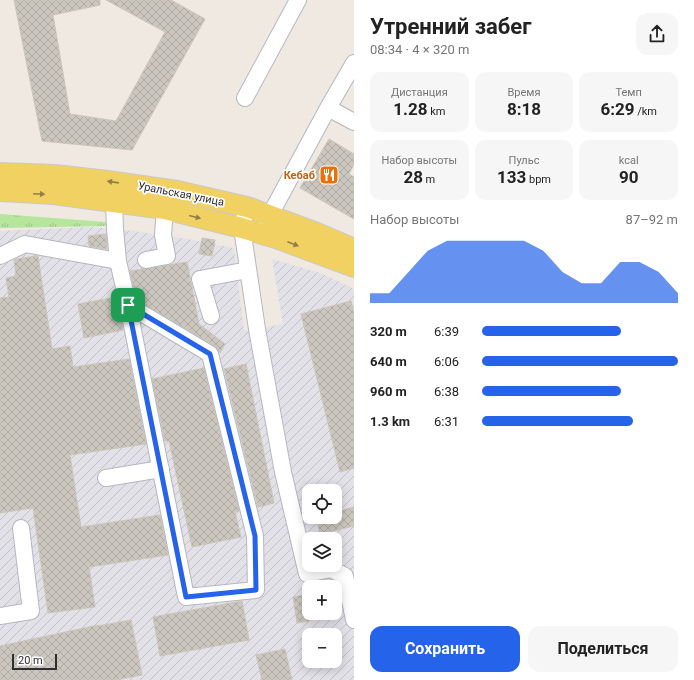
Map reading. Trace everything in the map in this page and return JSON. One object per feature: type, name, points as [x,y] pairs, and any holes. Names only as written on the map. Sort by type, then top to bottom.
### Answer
[{"type":"main road","name":"Уральская улица","points":[[0,173],[55,175],[107,181],[177,192],[247,207],[317,233],[354,249]]},
{"type":"main road","name":"Уральская улица","points":[[0,192],[54,194],[165,209],[264,234],[354,267]]},
{"type":"lane","points":[[245,98],[298,0]]},
{"type":"lane","points":[[264,234],[270,215],[354,63]]},
{"type":"lane","points":[[328,108],[354,122]]},
{"type":"lane","points":[[114,202],[114,222],[118,262],[128,305],[186,597],[256,590],[255,536],[210,354],[128,305]]},
{"type":"lane","points":[[247,207],[242,228],[256,329],[283,472],[307,574],[331,569],[345,576],[354,620]]},
{"type":"lane","points":[[146,260],[167,256],[163,235],[165,209]]},
{"type":"lane","points":[[0,256],[25,244],[118,262]]},
{"type":"lane","points":[[211,316],[200,279],[248,270]]},
{"type":"lane","points":[[106,478],[161,469]]},
{"type":"lane","points":[[0,616],[31,611],[21,528]]},
{"type":"shaded area","points":[[90,227],[134,231],[234,248],[244,331],[283,324],[272,259],[320,273],[353,288],[354,680],[0,680],[0,231]]},
{"type":"green space","points":[[0,214],[106,222],[107,226],[0,228]]},
{"type":"building","points":[[14,0],[100,0],[100,5],[53,15],[70,114],[116,121],[165,32],[106,0],[171,0],[205,19],[132,150],[42,141]]},
{"type":"building","points":[[329,139],[354,154],[354,164],[349,174],[354,177],[354,219],[300,188]]},
{"type":"building","points":[[106,234],[107,249],[89,246],[88,236]]},
{"type":"building","points":[[202,238],[215,240],[212,256],[199,254]]},
{"type":"building","points":[[38,256],[52,349],[70,346],[73,367],[129,359],[146,444],[70,455],[81,527],[160,515],[168,555],[89,567],[95,607],[48,613],[33,508],[0,513],[0,298],[9,297],[6,278],[16,276],[14,260]]},
{"type":"building","points":[[187,262],[199,324],[225,344],[220,353],[215,346],[136,299],[130,271]]},
{"type":"building","points":[[116,297],[123,330],[84,338],[78,304]]},
{"type":"building","points":[[351,301],[354,313],[354,468],[340,472],[301,314]]},
{"type":"building","points":[[246,364],[274,503],[258,507],[224,369]]},
{"type":"building","points":[[204,368],[239,511],[235,512],[241,537],[192,547],[169,441],[165,441],[152,379]]},
{"type":"building","points":[[354,507],[354,526],[328,532],[320,532],[318,524],[342,524],[342,510]]},
{"type":"building","points":[[302,595],[302,620],[309,621],[297,623],[293,597]]},
{"type":"building","points":[[242,601],[249,640],[160,656],[153,617]]},
{"type":"building","points":[[131,620],[142,675],[116,680],[0,680],[0,646],[98,625]]},
{"type":"building","points":[[285,649],[292,680],[262,680],[256,655]]},
{"type":"place","name":"Кебаб","points":[[329,175]]},
{"type":"route","points":[[128,305],[210,354],[255,536],[256,590],[186,597],[128,305]]}]
